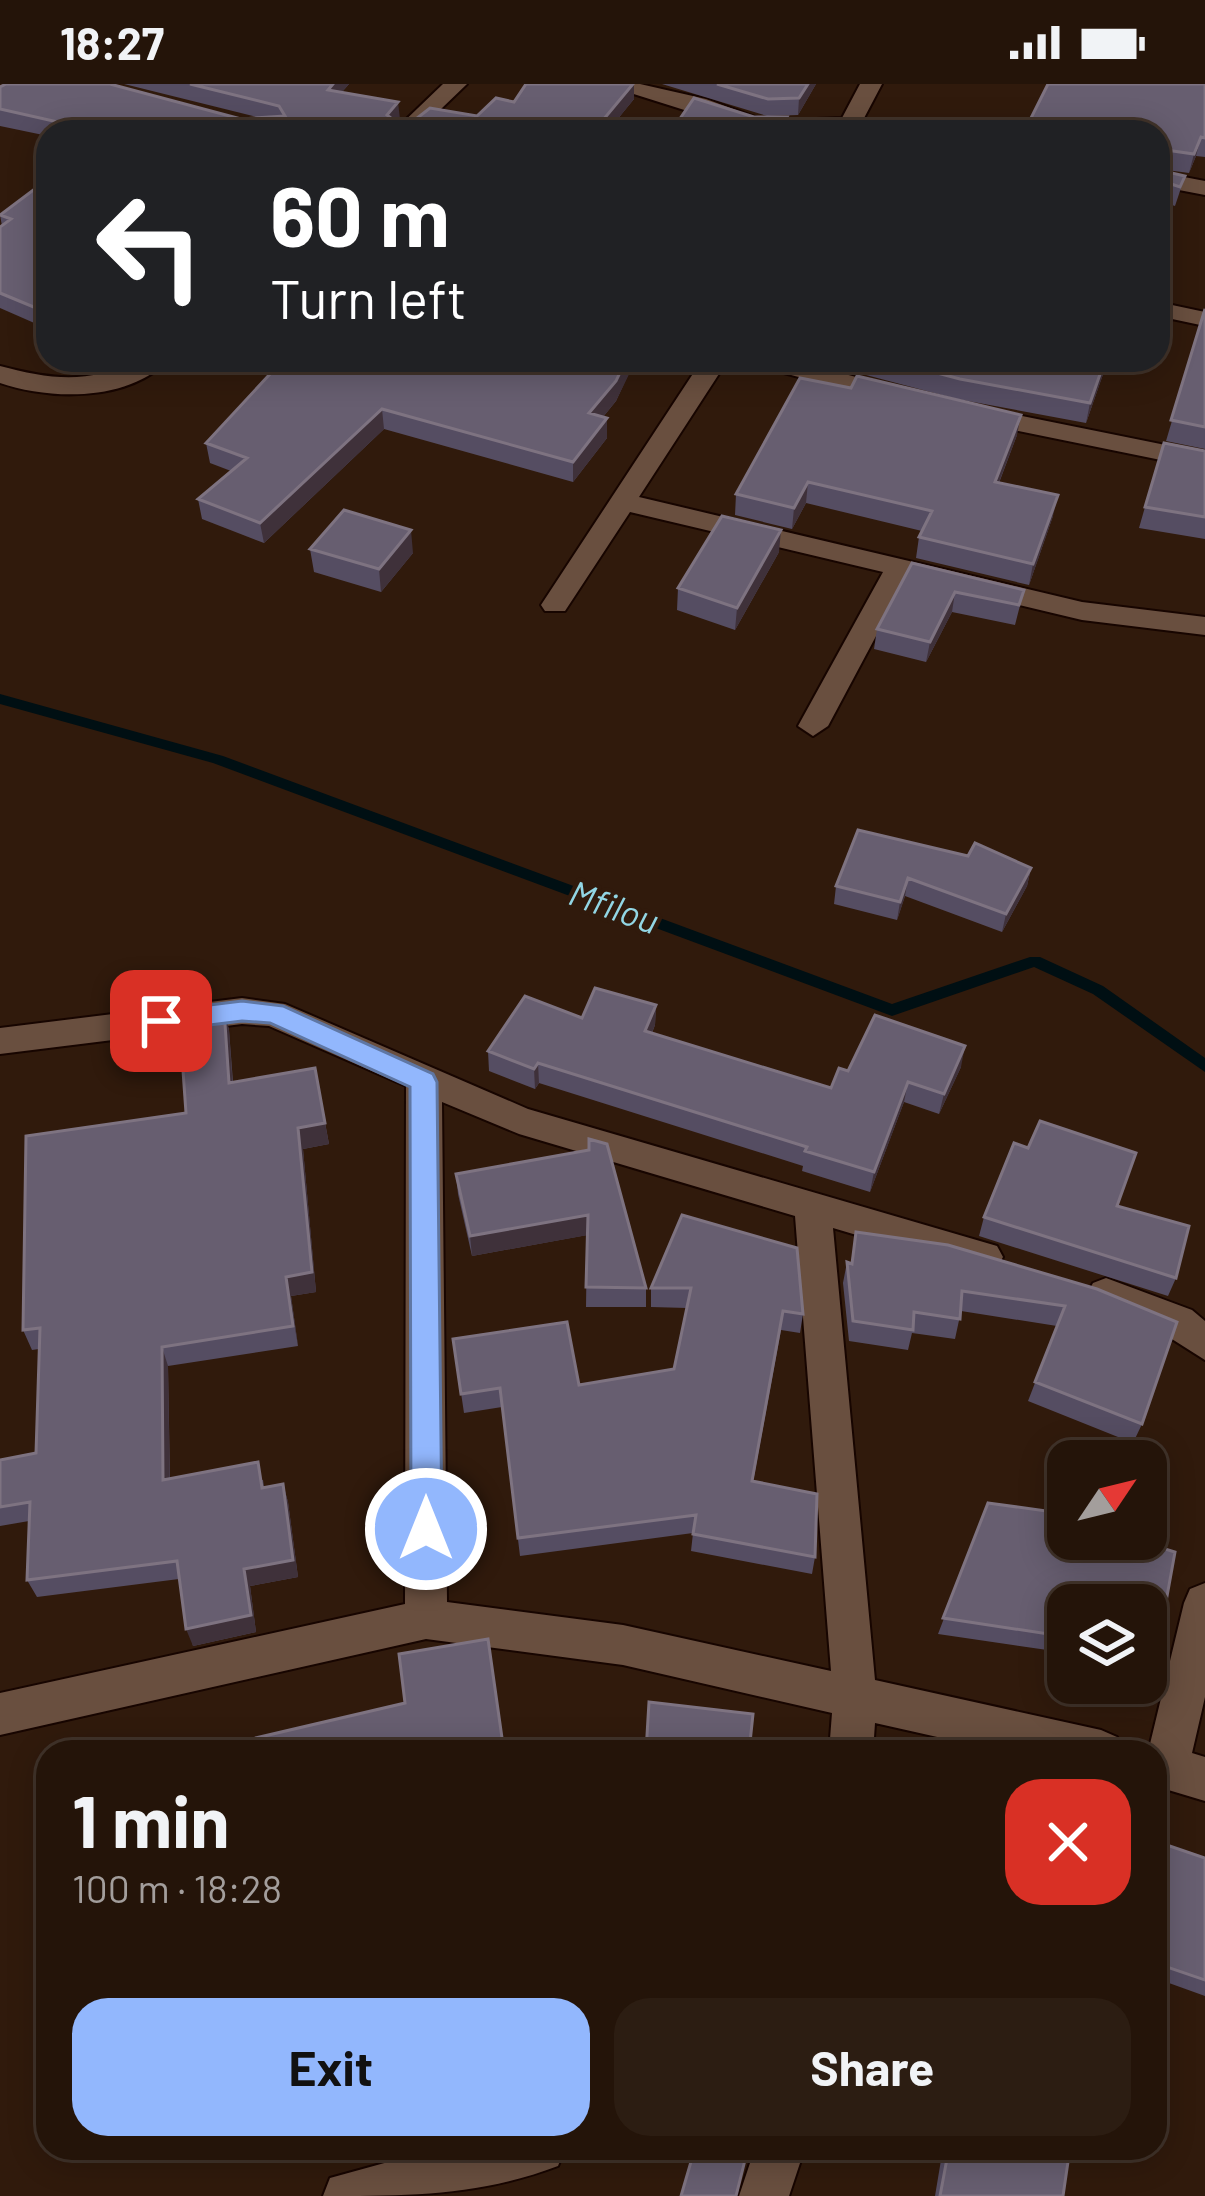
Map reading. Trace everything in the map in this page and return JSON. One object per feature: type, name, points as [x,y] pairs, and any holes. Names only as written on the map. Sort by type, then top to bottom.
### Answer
[{"type":"street","points":[[417,120],[456,84]]},
{"type":"street","points":[[613,84],[742,120]]},
{"type":"street","points":[[852,120],[871,84]]},
{"type":"street","points":[[1170,181],[1205,188]]},
{"type":"street","points":[[1170,312],[1205,319]]},
{"type":"street","points":[[0,374],[29,386],[73,388],[132,372]]},
{"type":"street","points":[[555,605],[707,372]]},
{"type":"street","points":[[809,372],[943,407],[1205,461]]},
{"type":"street","points":[[624,502],[1082,611],[1205,626]]},
{"type":"street","points":[[814,726],[899,566]]},
{"type":"street","points":[[0,1041],[242,1011],[274,1013],[519,1120],[1010,1264]]},
{"type":"street","points":[[424,1082],[426,1619]]},
{"type":"street","points":[[813,1206],[855,1696],[852,1740]]},
{"type":"street","points":[[1075,1284],[1178,1322],[1205,1342]]},
{"type":"street","points":[[1176,1770],[1205,1603]]},
{"type":"street","points":[[0,1714],[426,1619],[623,1645],[1048,1740]]},
{"type":"street","points":[[348,2196],[492,2160]]},
{"type":"street","points":[[764,2196],[776,2160]]},
{"type":"building","points":[[110,84],[241,119],[285,116],[279,106],[190,84],[333,84],[328,90],[398,102],[387,115],[392,119],[416,119],[430,108],[477,116],[496,98],[514,102],[526,84],[633,84],[603,120],[49,120],[0,109],[0,87]]},
{"type":"building","points":[[717,84],[808,84],[799,98],[768,99]]},
{"type":"building","points":[[1048,84],[1205,84],[1205,138],[1201,137],[1194,154],[1170,151],[1170,120],[1030,120]]},
{"type":"building","points":[[694,98],[754,117],[787,117],[785,120],[679,120]]},
{"type":"building","points":[[1170,173],[1185,176],[1180,187],[1170,184]]},
{"type":"building","points":[[36,188],[36,308],[0,293],[0,227],[11,219],[0,215]]},
{"type":"building","points":[[1205,309],[1205,427],[1171,420]]},
{"type":"building","points":[[272,372],[620,372],[589,413],[607,418],[573,462],[382,409],[260,523],[198,499],[247,458],[206,443]]},
{"type":"building","points":[[933,372],[1101,372],[1090,403]]},
{"type":"building","points":[[857,376],[1021,415],[995,482],[1058,495],[1033,564],[919,537],[932,511],[808,482],[794,508],[736,494],[800,378],[851,388]]},
{"type":"building","points":[[1164,443],[1205,451],[1205,517],[1145,507]]},
{"type":"building","points":[[344,510],[411,530],[379,569],[310,549]]},
{"type":"building","points":[[722,516],[781,530],[737,608],[678,588]]},
{"type":"building","points":[[912,563],[1024,590],[1019,605],[955,592],[930,642],[877,629]]},
{"type":"building","points":[[858,830],[968,856],[975,843],[1031,868],[1006,914],[908,878],[900,902],[836,886]]},
{"type":"building","points":[[595,988],[656,1005],[645,1031],[831,1088],[839,1068],[848,1071],[875,1015],[965,1046],[944,1094],[908,1082],[874,1172],[805,1151],[807,1147],[538,1063],[534,1069],[488,1051],[525,996],[582,1018]]},
{"type":"building","points":[[224,1009],[229,1083],[315,1068],[325,1123],[298,1128],[312,1272],[286,1277],[293,1326],[162,1347],[163,1480],[258,1462],[262,1488],[283,1484],[293,1560],[244,1569],[251,1615],[186,1629],[177,1561],[27,1580],[30,1502],[0,1507],[0,1460],[36,1453],[40,1328],[23,1330],[26,1136],[186,1113],[179,1014]]},
{"type":"building","points":[[1040,1121],[1136,1153],[1117,1206],[1189,1226],[1176,1278],[984,1217],[1014,1143],[1028,1148]]},
{"type":"building","points":[[589,1139],[607,1144],[646,1288],[586,1287],[588,1215],[470,1236],[456,1174],[589,1150]]},
{"type":"building","points":[[682,1215],[797,1248],[803,1314],[783,1311],[752,1481],[817,1494],[815,1557],[693,1534],[696,1515],[518,1538],[500,1388],[461,1394],[453,1339],[567,1322],[579,1385],[674,1369],[691,1288],[651,1288]]},
{"type":"building","points":[[856,1232],[948,1245],[1097,1289],[1177,1322],[1142,1424],[1035,1382],[1065,1306],[962,1291],[960,1319],[914,1312],[913,1330],[853,1321],[847,1262],[852,1264]]},
{"type":"building","points":[[988,1503],[1047,1511],[1047,1560],[1167,1560],[1167,1550],[1175,1552],[1167,1596],[1167,1584],[1047,1584],[1047,1634],[943,1618]]},
{"type":"building","points":[[488,1639],[502,1740],[247,1740],[405,1703],[399,1654]]},
{"type":"building","points":[[649,1702],[753,1714],[750,1740],[647,1740]]},
{"type":"building","points":[[1167,1845],[1205,1858],[1205,1980],[1167,1967]]},
{"type":"building","points":[[692,2160],[745,2160],[736,2196],[681,2196]]},
{"type":"building","points":[[947,2160],[1068,2160],[1063,2196],[940,2196]]},
{"type":"waterway","name":"Mfilou","points":[[0,699],[218,759],[892,1010],[1035,961],[1098,990],[1205,1066]]},
{"type":"route","points":[[161,1021],[242,1011],[274,1013],[424,1082],[426,1529]]}]
